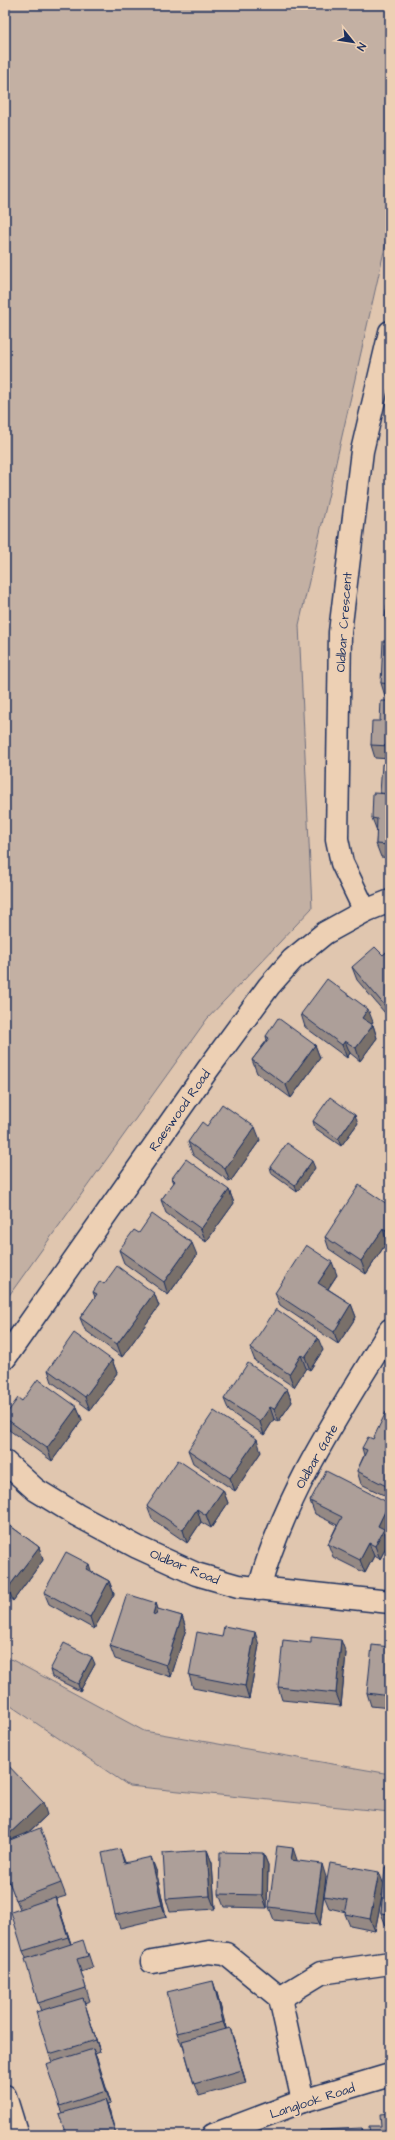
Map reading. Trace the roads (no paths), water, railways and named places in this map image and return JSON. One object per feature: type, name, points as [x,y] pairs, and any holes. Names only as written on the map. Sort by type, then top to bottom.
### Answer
[{"type":"street","name":"Oldbar Crescent","points":[[365,911],[342,863],[337,839],[340,632],[362,451],[390,332]]},
{"type":"street","name":"Raeswood Road","points":[[5,1358],[208,1069],[269,986],[292,960],[325,933],[365,911],[390,901]]},
{"type":"street","name":"Oldbar Gate","points":[[259,1589],[278,1529],[298,1485],[390,1330]]},
{"type":"street","name":"Oldbar Road","points":[[5,1462],[36,1490],[137,1546],[196,1574],[238,1586],[390,1602]]},
{"type":"street","points":[[152,1962],[209,1952],[226,1954],[280,1998],[304,2101]]},
{"type":"street","points":[[280,1998],[321,1973],[390,1962]]},
{"type":"street","name":"Langlook Road","points":[[213,2135],[304,2101],[390,2075]]},
{"type":"street","points":[[5,2096],[17,2135]]}]
